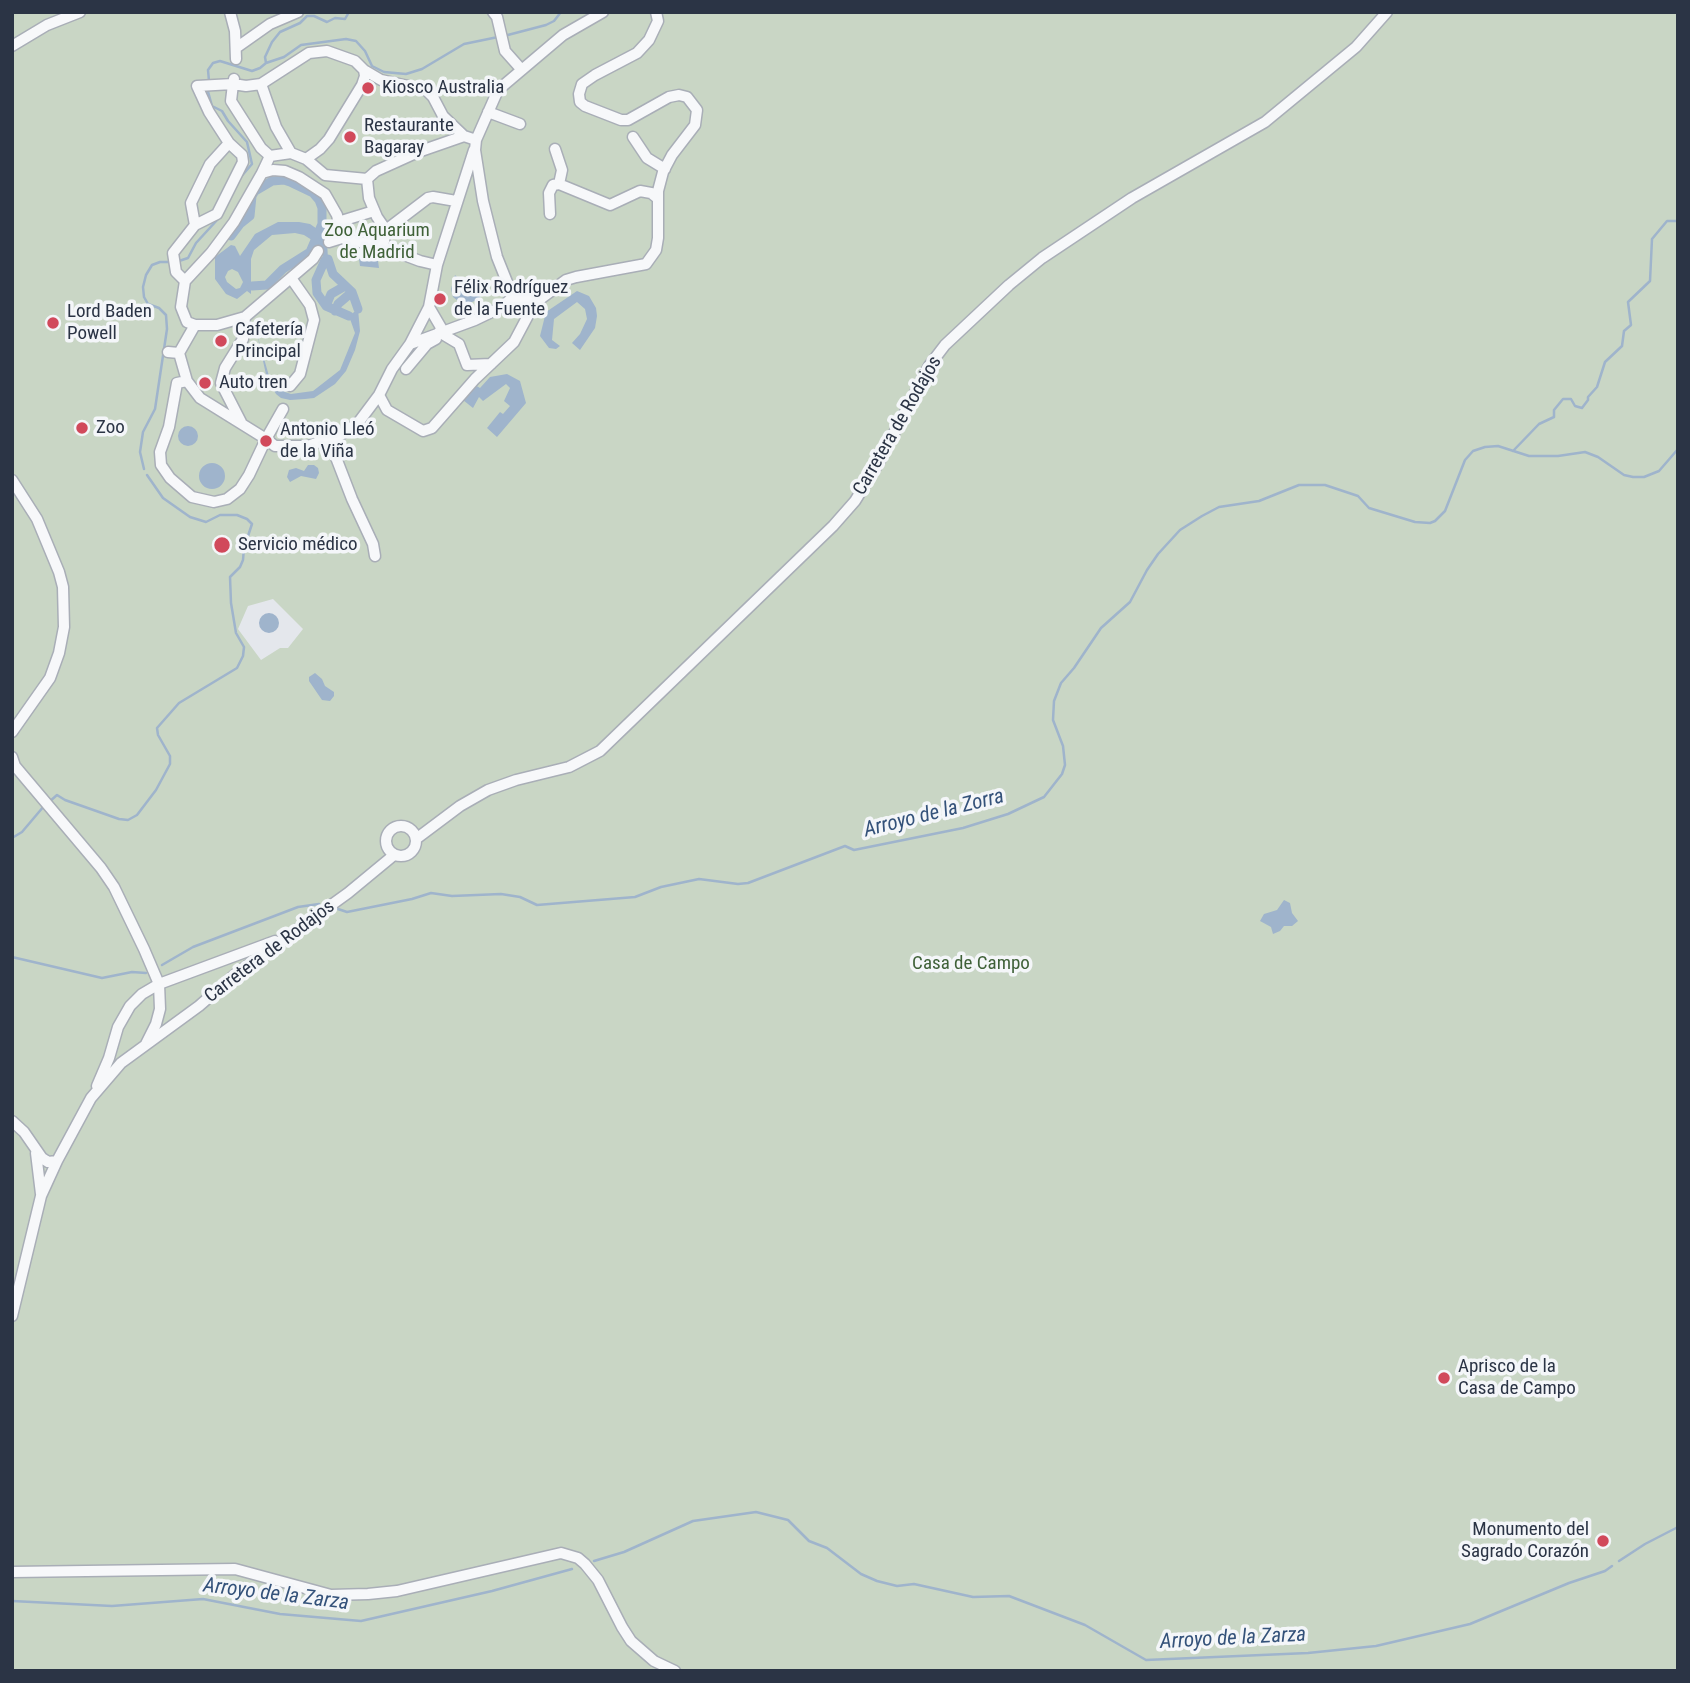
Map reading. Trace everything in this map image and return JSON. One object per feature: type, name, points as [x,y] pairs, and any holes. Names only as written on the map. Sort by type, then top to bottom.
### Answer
[{"type":"street","points":[[12,46],[47,25],[80,12]]},
{"type":"street","points":[[230,12],[236,59]]},
{"type":"street","points":[[236,48],[270,24],[298,12]]},
{"type":"street","points":[[493,12],[497,17],[505,51],[520,69]]},
{"type":"street","points":[[195,325],[173,353],[187,381],[200,398],[275,446],[308,446],[318,442],[330,442],[358,423],[379,395],[429,307],[437,265],[456,201],[498,90],[563,35],[603,12]]},
{"type":"street","points":[[656,12],[658,21],[649,40],[637,53],[589,80],[582,85],[579,94],[580,102],[627,129],[647,158],[665,169]]},
{"type":"street","name":"Carretera de Rodajos","points":[[416,839],[460,806],[488,790],[569,767],[600,751],[855,502],[929,366],[945,345],[1042,258],[1132,198],[1265,122],[1356,47],[1387,12]]},
{"type":"street","points":[[185,281],[176,272],[173,253],[195,225],[217,214],[243,162],[242,155],[229,143],[197,86],[234,81],[246,86],[261,84],[309,53],[327,51],[355,61],[381,80],[426,90],[443,116],[475,145],[483,201],[497,257],[513,297],[525,301],[539,300]]},
{"type":"street","points":[[306,159],[329,139],[362,85],[364,70]]},
{"type":"street","points":[[234,81],[231,101],[261,148],[270,156],[291,153],[306,159],[325,175],[367,179],[390,164],[464,136]]},
{"type":"street","points":[[261,84],[276,127],[291,153]]},
{"type":"street","points":[[379,395],[387,410],[423,431],[432,428],[475,379],[514,342],[539,300],[566,280],[646,264],[656,250],[656,197],[665,169],[672,155],[695,125],[697,110],[687,97],[669,97],[628,120],[627,129]]},
{"type":"street","points":[[488,112],[520,124]]},
{"type":"street","points":[[195,225],[191,203],[210,164],[229,143]]},
{"type":"street","points":[[555,149],[562,170],[559,184]]},
{"type":"street","points":[[270,156],[234,222],[206,260],[185,281],[181,307],[187,321],[195,325],[217,325],[245,317],[313,259],[318,251]]},
{"type":"street","points":[[262,173],[285,171],[325,194],[332,204],[342,238]]},
{"type":"street","points":[[367,179],[369,198],[386,230],[383,247]]},
{"type":"street","points":[[550,214],[549,193],[553,185],[559,184],[610,205],[640,191],[656,197]]},
{"type":"street","points":[[386,230],[431,197],[456,201]]},
{"type":"street","points":[[338,222],[374,211]]},
{"type":"street","points":[[329,242],[342,238],[383,247],[437,265]]},
{"type":"street","points":[[290,386],[300,374],[314,320],[310,305],[291,278]]},
{"type":"street","points":[[410,344],[502,307],[513,297]]},
{"type":"street","points":[[429,307],[442,333],[459,345],[467,365],[491,364]]},
{"type":"street","points":[[241,423],[221,383],[225,368],[243,339],[245,317]]},
{"type":"street","points":[[405,369],[427,344],[442,333]]},
{"type":"street","points":[[187,381],[177,383],[169,427],[160,452],[161,465],[170,478],[191,497],[214,502],[228,499],[240,489],[283,409]]},
{"type":"street","points":[[368,412],[387,410]]},
{"type":"street","points":[[330,442],[373,544],[375,556]]},
{"type":"street","points":[[12,480],[37,519],[59,572],[63,587],[64,627],[50,678],[12,732]]},
{"type":"street","points":[[13,762],[114,887],[159,984],[158,1017],[144,1047]]},
{"type":"street","points":[[402,825],[412,829],[416,839],[411,852],[402,856],[394,855],[388,850],[385,840],[392,828],[402,825]]},
{"type":"street","name":"Carretera de Rodajos","points":[[91,1098],[121,1063],[394,855]]},
{"type":"street","points":[[12,1316],[41,1196],[91,1098],[109,1058],[118,1027],[130,1006],[142,994],[159,984],[289,935]]},
{"type":"street","points":[[12,1121],[48,1162],[57,1161]]},
{"type":"street","points":[[36,1149],[41,1196]]},
{"type":"street","points":[[12,1572],[235,1569],[331,1595],[368,1594],[397,1591],[561,1553],[578,1558],[598,1580],[631,1641],[654,1661],[675,1671]]},
{"type":"green space","name":"Casa de Campo","points":[[12,12],[1678,12],[1678,1671],[12,1671]],"holes":[[[273,599],[303,629],[288,648],[280,648],[261,660],[238,629],[248,606]]]},
{"type":"water","points":[[278,222],[310,224],[320,231],[327,241],[328,259],[325,260],[315,242],[304,235],[272,235],[254,250],[251,259],[251,294],[247,291],[237,299],[226,294],[215,279],[215,257],[231,245],[235,246],[240,256],[255,234]],"holes":[[[232,269],[238,272],[243,282],[240,288],[236,289],[225,277]]]},
{"type":"water","points":[[363,256],[378,261],[379,268],[360,266],[359,259]]},
{"type":"water","points":[[455,275],[470,286],[469,288],[482,295],[467,304],[458,301],[453,297],[451,289]]},
{"type":"water","points":[[577,291],[589,296],[596,308],[595,328],[580,350],[572,343],[587,319],[585,309],[577,302],[554,319],[552,340],[560,346],[556,349],[549,348],[540,336],[546,312]]},
{"type":"water","points":[[358,309],[360,331],[355,350],[346,371],[335,384],[314,398],[290,400],[276,394],[267,379],[257,334],[269,376],[275,385],[291,394],[313,391],[340,370],[355,333],[349,316]]},
{"type":"water","points":[[507,374],[520,381],[526,403],[497,437],[487,428],[500,412],[503,414],[510,406],[504,401],[510,388],[506,384],[483,401],[479,397],[473,408],[463,400],[475,385],[480,388],[490,377]]},
{"type":"water","points":[[188,426],[195,429],[198,436],[195,443],[188,446],[181,443],[178,436],[181,429]]},
{"type":"water","points":[[212,463],[221,467],[225,476],[221,485],[212,489],[203,485],[199,476],[203,467]]},
{"type":"water","points":[[308,465],[318,468],[316,479],[301,476],[290,482],[287,477],[289,470],[296,468],[304,471]]},
{"type":"water","points":[[269,613],[276,616],[279,623],[276,630],[269,633],[262,630],[259,623],[262,616]]},
{"type":"water","points":[[315,673],[325,686],[334,692],[330,701],[322,700],[309,681],[309,677]]},
{"type":"water","points":[[1284,900],[1290,903],[1292,913],[1298,921],[1273,934],[1271,927],[1260,921],[1264,914],[1277,910]]},
{"type":"waterway","points":[[209,81],[208,70],[213,63],[220,61],[252,71],[260,68],[266,63],[265,57],[280,32],[300,23],[307,16],[327,22],[335,18],[345,19],[349,12]]},
{"type":"waterway","points":[[504,36],[546,25],[554,21],[561,12]]},
{"type":"waterway","points":[[266,63],[284,57],[301,45],[346,39],[356,41],[365,51],[372,66],[384,72],[406,74],[422,69],[464,44],[498,37]]},
{"type":"waterway","points":[[207,88],[212,106],[222,111],[247,142],[252,164],[239,179]]},
{"type":"waterway","points":[[231,236],[250,216],[255,191],[272,181],[290,182],[313,193],[319,200],[322,224],[310,252],[283,269],[267,285],[252,286]]},
{"type":"waterway","points":[[176,262],[188,258],[196,243],[218,219],[227,204]]},
{"type":"waterway","name":"Arroyo de la Zorra","points":[[1513,451],[1539,424],[1554,417],[1554,410],[1563,399],[1571,399],[1575,406],[1582,408],[1588,400],[1597,387],[1605,362],[1622,346],[1624,331],[1631,325],[1628,302],[1650,281],[1652,239],[1667,221],[1678,221]]},
{"type":"waterway","points":[[328,259],[333,274],[352,292],[358,309]]},
{"type":"waterway","points":[[325,260],[316,280],[317,293],[326,306],[349,316]]},
{"type":"waterway","points":[[144,469],[140,452],[143,432],[155,409],[167,329],[166,315],[159,308],[148,304],[143,287],[152,265],[170,262]]},
{"type":"waterway","points":[[326,306],[331,294],[345,286]]},
{"type":"waterway","points":[[335,311],[338,304],[352,292]]},
{"type":"waterway","name":"Arroyo de la Zorra","points":[[338,909],[347,912],[431,893],[452,896],[501,894],[520,897],[537,905],[635,897],[661,887],[699,879],[748,883],[845,846],[854,850],[963,828],[1008,814],[1044,797],[1062,774],[1065,765],[1063,746],[1053,720],[1054,701],[1061,683],[1101,628],[1130,602],[1158,554],[1180,530],[1202,516],[1219,507],[1259,501],[1299,485],[1325,485],[1358,496],[1369,508],[1415,522],[1430,523],[1445,511],[1465,460],[1473,451],[1485,447],[1498,446],[1529,456],[1585,452],[1598,457],[1624,475],[1633,477],[1644,477],[1659,471],[1678,449]]},
{"type":"waterway","points":[[49,802],[57,795],[119,819],[128,820],[137,815],[156,790],[170,764],[170,756],[157,728],[179,703],[237,668],[243,656],[244,647],[236,633],[231,603],[230,577],[243,560],[252,524],[237,515],[220,515],[206,522],[190,517],[163,498],[147,475]]},
{"type":"waterway","points":[[12,838],[22,832],[44,806]]},
{"type":"waterway","name":"Arroyo de la Zorra","points":[[162,965],[193,947],[298,907],[319,904]]},
{"type":"waterway","name":"Arroyo de la Zorra","points":[[12,957],[102,978],[132,972],[146,973]]},
{"type":"waterway","name":"Arroyo de la Zarza","points":[[594,1561],[624,1552],[693,1521],[756,1512],[788,1520],[809,1541],[827,1548],[861,1574],[877,1581],[897,1586],[914,1584],[973,1597],[1009,1596],[1085,1625],[1146,1660],[1308,1653],[1376,1646],[1470,1624],[1612,1566]]},
{"type":"waterway","name":"Arroyo de la Zarza","points":[[1619,1561],[1678,1527]]},
{"type":"waterway","name":"Arroyo de la Zarza","points":[[12,1601],[112,1606],[203,1599],[280,1614],[361,1621],[492,1591],[572,1569]]},
{"type":"place","name":"Kiosco Australia","points":[[368,88]]},
{"type":"place","name":"Restaurante Bagaray","points":[[350,137]]},
{"type":"place","name":"Félix Rodríguez de la Fuente","points":[[440,299]]},
{"type":"place","name":"Lord Baden Powell","points":[[53,323]]},
{"type":"place","name":"Cafetería Principal","points":[[221,341]]},
{"type":"place","name":"Auto tren","points":[[205,383]]},
{"type":"place","name":"Zoo","points":[[82,428]]},
{"type":"place","name":"Antonio Lleó de la Viña","points":[[266,441]]},
{"type":"place","name":"Servicio médico","points":[[222,545]]},
{"type":"place","name":"Aprisco de la Casa de Campo","points":[[1444,1378]]},
{"type":"place","name":"Monumento del Sagrado Corazón","points":[[1603,1541]]},
{"type":"park label","name":"Zoo Aquarium de Madrid","points":[[377,242]]}]
